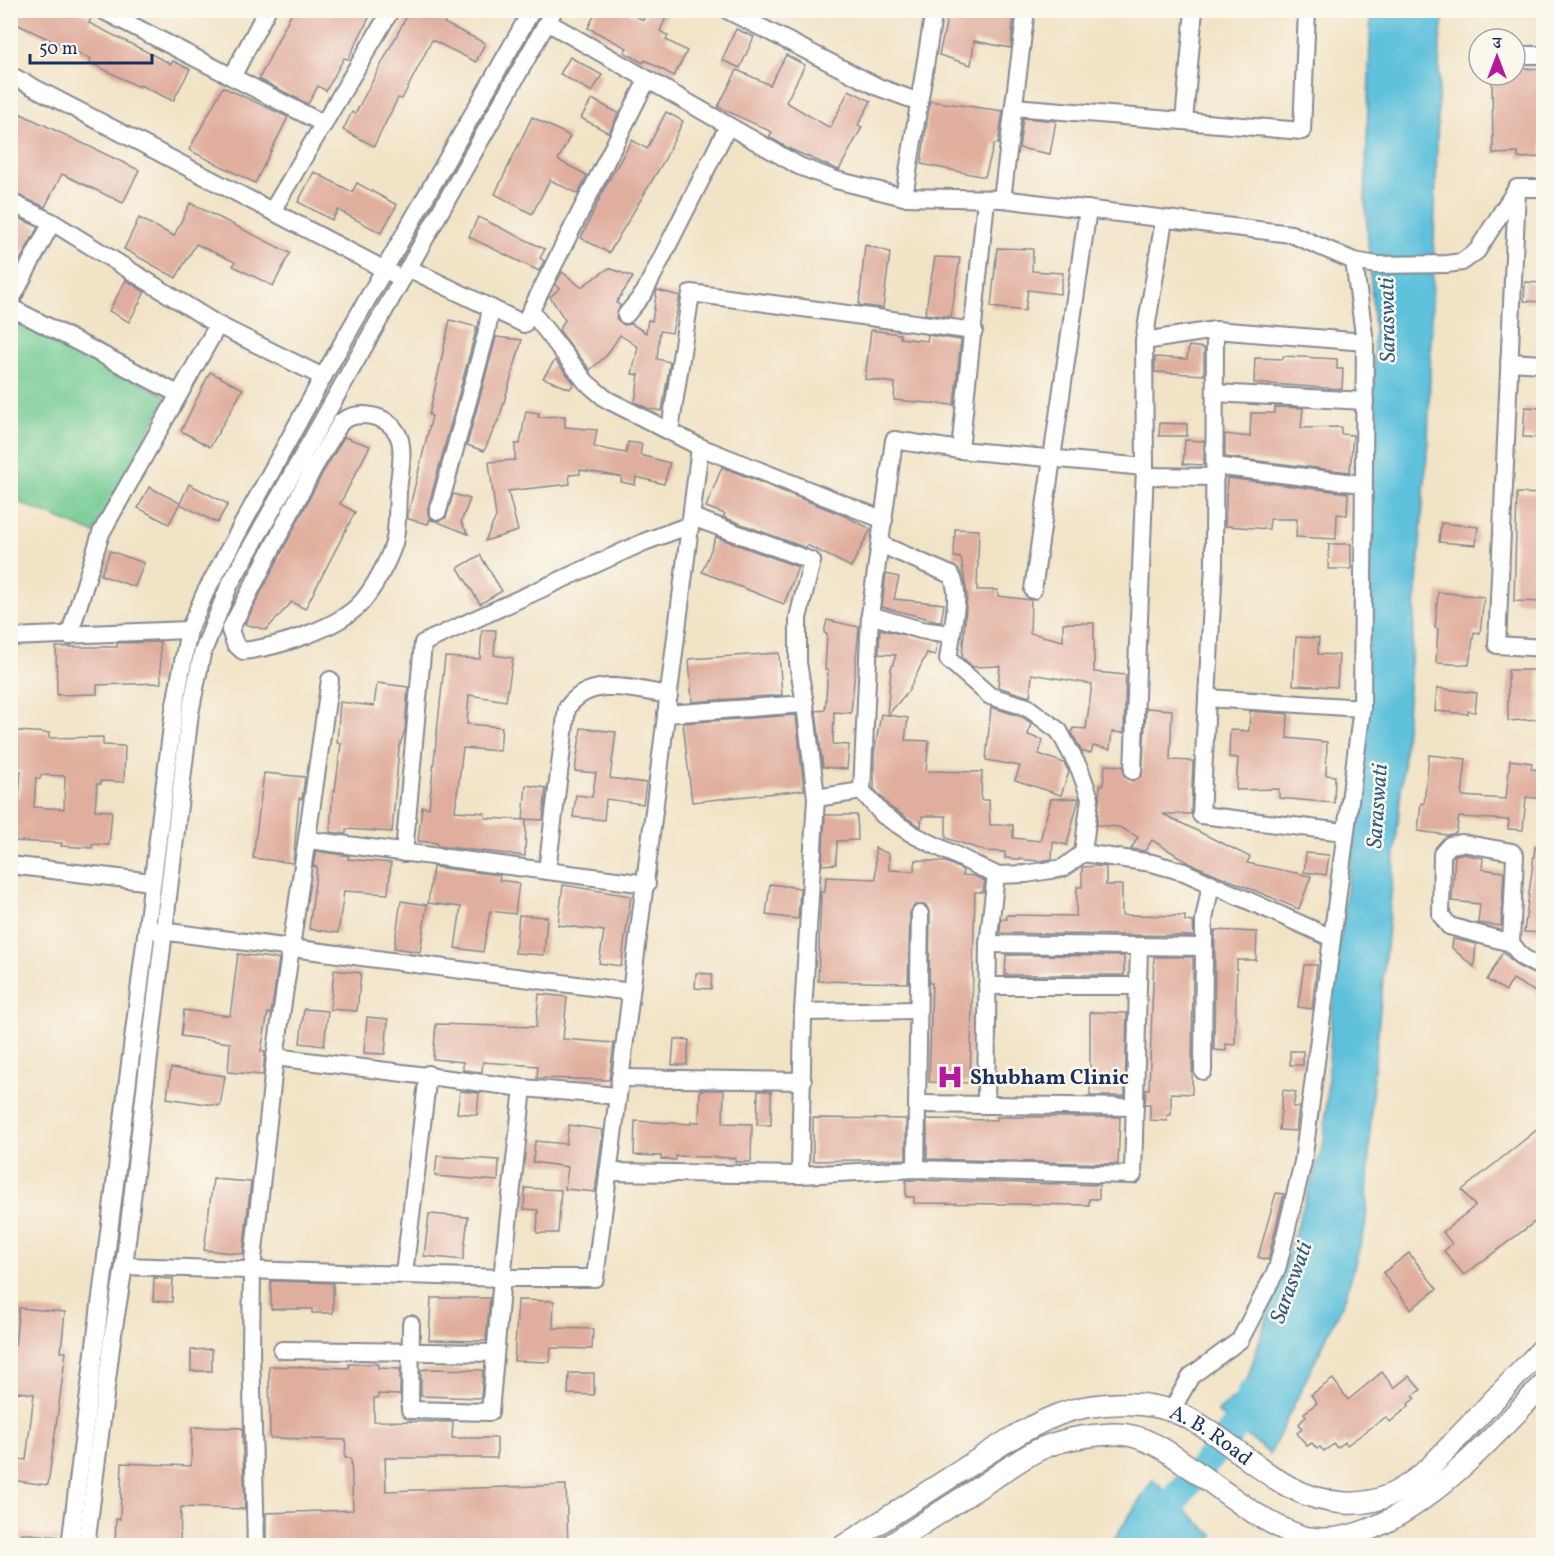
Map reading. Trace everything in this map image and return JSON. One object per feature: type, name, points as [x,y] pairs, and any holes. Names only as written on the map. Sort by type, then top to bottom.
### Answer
[{"type":"main road","name":"A. B. Road","points":[[843,1545],[994,1450],[1055,1416],[1086,1407],[1146,1404],[1171,1411],[1194,1422],[1279,1483],[1305,1496],[1359,1504],[1384,1499],[1410,1485],[1430,1467],[1544,1347]]},
{"type":"main road","name":"A. B. Road","points":[[889,1545],[1039,1449],[1075,1437],[1116,1434],[1151,1443],[1169,1453],[1252,1512],[1305,1538],[1328,1542],[1356,1540],[1391,1526],[1421,1507],[1544,1384]]},
{"type":"street","points":[[102,10],[324,124]]},
{"type":"street","points":[[232,77],[267,10]]},
{"type":"street","points":[[272,211],[391,10]]},
{"type":"street","points":[[86,1545],[112,1340],[124,1266],[155,930],[152,882],[178,681],[189,630],[205,593],[323,376],[532,10]]},
{"type":"street","points":[[727,10],[878,87],[919,102]]},
{"type":"street","points":[[904,197],[934,10]]},
{"type":"street","points":[[960,450],[974,331],[994,199],[1014,107],[1026,10]]},
{"type":"street","points":[[1184,122],[1194,10]]},
{"type":"street","points":[[1014,107],[1302,131],[1307,10]]},
{"type":"street","points":[[70,1545],[155,930],[190,713],[202,654],[229,586],[306,465],[347,417],[374,416],[391,424],[399,435],[394,542],[380,573],[360,604],[319,629],[278,645],[243,651],[235,644],[230,630],[306,465],[405,274],[517,74],[552,17],[647,80],[799,166],[836,180],[904,197],[994,199],[1291,234],[1354,261],[1377,265],[1447,264],[1462,262],[1477,251],[1517,188]]},
{"type":"street","points":[[1527,55],[1544,56]]},
{"type":"street","points":[[10,75],[385,270],[405,274],[491,308],[524,324],[647,80]]},
{"type":"street","points":[[626,315],[644,293],[728,126]]},
{"type":"street","points":[[1517,188],[1544,188]]},
{"type":"street","points":[[1517,188],[1497,645],[1544,648]]},
{"type":"street","points":[[10,202],[52,222],[218,325],[323,376]]},
{"type":"street","points":[[1033,590],[1088,209]]},
{"type":"street","points":[[1133,771],[1145,472],[1144,341],[1164,220]]},
{"type":"street","points":[[10,302],[52,222]]},
{"type":"street","points":[[1171,1411],[1191,1376],[1240,1340],[1277,1269],[1304,1162],[1344,832],[1362,708],[1362,484],[1365,342],[1354,261]]},
{"type":"street","points":[[670,430],[691,293],[974,331]]},
{"type":"street","points":[[10,307],[178,394]]},
{"type":"street","points":[[438,511],[486,335],[491,308]]},
{"type":"street","points":[[531,311],[595,392],[700,447],[884,520]]},
{"type":"street","points":[[69,636],[100,533],[218,325]]},
{"type":"street","points":[[1144,341],[1215,330],[1365,342]]},
{"type":"street","points":[[1215,330],[1214,564],[1202,815],[1344,832]]},
{"type":"street","points":[[1509,362],[1544,364]]},
{"type":"street","points":[[1215,393],[1365,401]]},
{"type":"street","points":[[880,544],[951,574],[956,583],[948,659],[990,696],[1027,707],[1059,731],[1080,770],[1090,798],[1083,853],[1063,868],[1026,874],[996,875],[914,835],[883,814],[862,791],[870,615],[894,440],[960,450],[1052,457],[1145,472],[1215,472],[1362,484]]},
{"type":"street","points":[[124,1266],[502,1278],[595,1278],[647,884],[700,447]]},
{"type":"street","points":[[404,853],[423,643],[691,521],[813,561],[798,618],[798,663],[816,798],[803,1012],[800,1175]]},
{"type":"street","points":[[870,615],[921,630],[952,634]]},
{"type":"street","points":[[10,637],[189,630]]},
{"type":"street","points":[[256,1545],[251,1350],[252,1269],[275,1057],[309,840],[330,680]]},
{"type":"street","points":[[178,681],[196,684]]},
{"type":"street","points":[[547,871],[567,708],[573,699],[592,687],[614,687],[669,695]]},
{"type":"street","points":[[1208,698],[1362,708]]},
{"type":"street","points":[[666,714],[805,704]]},
{"type":"street","points":[[816,798],[862,791]]},
{"type":"street","points":[[309,840],[647,884]]},
{"type":"street","points":[[1511,943],[1515,856],[1507,850],[1462,843],[1450,845],[1442,854],[1441,915],[1444,921],[1449,926],[1511,943],[1522,957],[1544,969]]},
{"type":"street","points":[[1083,853],[1168,867],[1211,883],[1332,938]]},
{"type":"street","points":[[10,865],[152,882]]},
{"type":"street","points":[[986,1105],[988,944],[996,875]]},
{"type":"street","points":[[1203,1071],[1204,920],[1211,883]]},
{"type":"street","points":[[916,1169],[920,914]]},
{"type":"street","points":[[155,930],[631,992]]},
{"type":"street","points":[[988,944],[1204,947]]},
{"type":"street","points":[[608,1172],[800,1175],[916,1169],[1133,1175],[1139,947]]},
{"type":"street","points":[[987,987],[1138,986]]},
{"type":"street","points":[[803,1012],[918,1010]]},
{"type":"street","points":[[275,1057],[428,1074],[524,1088],[618,1096]]},
{"type":"street","points":[[404,1274],[428,1074]]},
{"type":"street","points":[[620,1078],[803,1081]]},
{"type":"street","points":[[411,1324],[410,1410],[490,1412],[502,1278],[524,1088]]},
{"type":"street","points":[[917,1104],[1135,1107]]},
{"type":"street","points":[[282,1350],[495,1353]]},
{"type":"green space","points":[[13,320],[167,396],[94,533],[11,499],[10,324]]},
{"type":"water","points":[[1371,11],[1444,11],[1440,43],[1428,440],[1402,779],[1372,1094],[1366,1224],[1345,1299],[1270,1454],[1217,1412],[1244,1389],[1324,1142],[1334,981],[1363,776],[1369,616],[1374,327],[1365,198]]},
{"type":"water","points":[[1153,1480],[1214,1536],[1206,1545],[1110,1545]]},
{"type":"building","points":[[10,10],[76,10],[91,18],[89,23],[171,64],[173,61],[190,69],[173,101],[140,85],[139,87],[89,62],[91,59],[10,21]]},
{"type":"building","points":[[293,10],[373,10],[348,59],[344,58],[326,91],[318,86],[308,104],[259,79]]},
{"type":"building","points":[[410,10],[434,10],[447,18],[444,23],[485,43],[476,62],[432,40],[402,99],[398,98],[374,146],[343,130],[352,112],[355,114]]},
{"type":"building","points":[[597,10],[624,10],[643,20],[648,10],[669,10],[660,31],[668,36],[666,40],[687,51],[674,76],[645,60],[643,63],[624,52],[627,48],[588,28]]},
{"type":"building","points":[[949,10],[1014,10],[1011,48],[974,41],[971,65],[939,55]]},
{"type":"building","points":[[736,29],[754,37],[740,68],[722,60]]},
{"type":"building","points":[[786,55],[805,65],[786,102],[830,128],[849,90],[871,101],[858,125],[862,127],[839,170],[790,149],[769,137],[772,132],[718,107],[737,70],[770,85]]},
{"type":"building","points":[[570,57],[602,75],[592,92],[560,74]]},
{"type":"building","points":[[1527,68],[1544,69],[1544,106],[1541,106],[1542,157],[1518,158],[1518,153],[1493,154],[1492,87],[1527,87]]},
{"type":"building","points":[[223,87],[288,117],[255,183],[189,150]]},
{"type":"building","points":[[592,99],[618,113],[609,133],[581,118]]},
{"type":"building","points":[[930,101],[1003,111],[998,144],[994,144],[985,177],[921,164]]},
{"type":"building","points":[[666,112],[683,121],[665,159],[609,253],[581,238],[606,185],[632,140],[647,149]]},
{"type":"building","points":[[19,113],[139,170],[123,203],[62,174],[45,207],[10,192],[11,129]]},
{"type":"building","points":[[532,117],[570,136],[558,160],[587,175],[578,194],[550,180],[532,214],[495,194]]},
{"type":"building","points":[[1023,118],[1056,121],[1050,154],[1019,148]]},
{"type":"building","points":[[314,172],[352,192],[357,183],[397,205],[381,233],[338,210],[332,220],[298,202]]},
{"type":"building","points":[[190,203],[290,253],[273,286],[233,266],[235,262],[196,244],[176,278],[124,249],[139,218],[174,236]]},
{"type":"building","points":[[10,214],[38,227],[17,266],[10,263]]},
{"type":"building","points":[[478,217],[545,249],[540,258],[544,261],[539,271],[469,237]]},
{"type":"building","points":[[865,245],[890,252],[883,308],[859,305]]},
{"type":"building","points":[[997,248],[1033,249],[1032,271],[1063,273],[1060,294],[1028,290],[1025,311],[991,307]]},
{"type":"building","points":[[935,257],[960,258],[951,317],[925,314]]},
{"type":"building","points":[[609,268],[633,277],[616,303],[620,305],[616,318],[624,325],[632,324],[646,333],[648,320],[652,321],[657,290],[680,296],[672,333],[660,331],[657,359],[670,362],[662,411],[649,409],[635,402],[639,375],[632,374],[638,347],[620,335],[607,355],[590,370],[559,330],[565,320],[550,297],[560,288],[555,285],[562,272],[581,287]]},
{"type":"building","points":[[126,280],[145,292],[129,322],[109,311]]},
{"type":"building","points":[[1525,282],[1544,283],[1544,302],[1524,301]]},
{"type":"building","points":[[450,320],[477,327],[428,508],[428,514],[434,521],[430,519],[428,524],[408,519],[408,514],[432,416],[429,415]]},
{"type":"building","points":[[871,330],[900,334],[900,338],[927,341],[928,335],[961,340],[954,405],[894,400],[895,383],[865,379]]},
{"type":"building","points":[[496,337],[522,340],[500,416],[484,451],[467,445]]},
{"type":"building","points":[[1189,346],[1204,348],[1204,375],[1155,372],[1155,357],[1187,359]]},
{"type":"building","points":[[1283,356],[1337,359],[1337,369],[1343,369],[1342,389],[1254,383],[1255,358],[1283,359]]},
{"type":"building","points":[[555,360],[574,383],[570,389],[543,378]]},
{"type":"building","points":[[210,372],[243,389],[210,447],[181,431]]},
{"type":"building","points":[[1275,407],[1303,408],[1301,428],[1341,427],[1341,434],[1353,435],[1350,472],[1225,457],[1225,434],[1250,437],[1251,413],[1274,413]]},
{"type":"building","points":[[1525,407],[1544,408],[1544,438],[1523,437]]},
{"type":"building","points":[[526,411],[539,413],[538,417],[565,416],[565,427],[597,430],[594,447],[626,453],[628,442],[642,444],[640,455],[670,463],[664,484],[636,477],[635,485],[621,482],[622,477],[580,470],[580,474],[569,475],[570,484],[508,491],[518,531],[485,541],[496,517],[489,462],[515,460],[515,444],[520,444]]},
{"type":"building","points":[[1160,423],[1187,424],[1187,436],[1159,436]]},
{"type":"building","points":[[344,437],[370,446],[340,504],[355,512],[305,609],[292,602],[266,630],[245,624],[322,474]]},
{"type":"building","points":[[1185,440],[1204,441],[1204,465],[1183,464]]},
{"type":"building","points":[[722,467],[845,516],[871,529],[851,567],[807,545],[806,548],[723,517],[725,514],[706,507]]},
{"type":"building","points":[[1227,478],[1348,493],[1347,515],[1337,514],[1336,539],[1296,537],[1297,519],[1270,519],[1269,529],[1225,526]]},
{"type":"building","points":[[189,484],[228,504],[217,523],[180,504]]},
{"type":"building","points":[[149,487],[180,503],[169,524],[138,508]]},
{"type":"building","points":[[1517,493],[1544,494],[1544,602],[1514,601]]},
{"type":"building","points":[[453,494],[470,499],[461,522],[468,534],[435,521],[446,518]]},
{"type":"building","points":[[1441,523],[1478,527],[1476,545],[1439,542]]},
{"type":"building","points":[[955,529],[979,530],[977,590],[998,590],[998,596],[1031,600],[1030,633],[1063,641],[1063,623],[1094,623],[1094,672],[1126,675],[1124,733],[1112,732],[1110,749],[1093,746],[1091,753],[1082,752],[1072,733],[1073,728],[1086,729],[1092,684],[1032,674],[1030,697],[998,687],[1000,666],[973,667],[962,657],[967,595],[961,558],[954,557]]},
{"type":"building","points":[[716,537],[798,567],[784,604],[702,572]]},
{"type":"building","points":[[1329,544],[1351,544],[1351,569],[1328,569]]},
{"type":"building","points":[[110,551],[144,563],[135,587],[101,575]]},
{"type":"building","points":[[480,555],[502,591],[480,604],[458,568]]},
{"type":"building","points":[[886,574],[899,577],[894,599],[944,604],[941,622],[882,607]]},
{"type":"building","points":[[1438,592],[1484,597],[1480,633],[1474,632],[1469,665],[1436,663],[1438,629],[1435,628]]},
{"type":"building","points":[[827,620],[859,627],[851,713],[834,712],[833,744],[849,745],[847,769],[823,767],[816,711],[825,710],[828,670],[825,670],[827,634],[824,633]]},
{"type":"building","points":[[880,629],[937,643],[935,655],[927,653],[909,690],[888,715],[908,718],[905,740],[929,741],[926,771],[982,772],[981,800],[989,800],[990,825],[1013,825],[1013,838],[1040,841],[1051,799],[1079,798],[1067,845],[1053,842],[1052,859],[1039,861],[1005,858],[1005,852],[985,851],[946,838],[946,816],[922,816],[921,827],[890,807],[874,789],[874,754],[881,714],[887,715],[891,669],[896,655],[879,654]]},
{"type":"building","points":[[482,630],[496,630],[494,655],[513,658],[506,701],[469,695],[467,724],[502,727],[500,751],[463,748],[455,811],[485,813],[485,818],[526,820],[525,856],[437,846],[437,843],[418,841],[422,807],[429,808],[445,657],[480,659]]},
{"type":"building","points":[[1296,637],[1319,638],[1318,654],[1339,655],[1337,687],[1293,685]]},
{"type":"building","points":[[160,642],[161,683],[97,685],[97,694],[57,695],[56,647],[117,647],[117,643]]},
{"type":"building","points":[[779,653],[782,695],[692,702],[689,659]]},
{"type":"building","points":[[1508,670],[1538,670],[1538,719],[1508,721]]},
{"type":"building","points":[[377,683],[408,687],[405,730],[399,748],[392,832],[346,829],[346,834],[330,832],[333,791],[335,791],[341,744],[337,743],[340,702],[374,706]]},
{"type":"building","points":[[1437,688],[1477,693],[1475,712],[1468,711],[1468,714],[1435,711]]},
{"type":"building","points":[[991,707],[1022,717],[1031,723],[1028,735],[1043,740],[1039,754],[1064,763],[1069,772],[1061,795],[1015,780],[1020,766],[986,760]]},
{"type":"building","points":[[1146,708],[1172,710],[1170,760],[1193,761],[1191,814],[1163,814],[1250,857],[1247,863],[1311,876],[1299,909],[1191,864],[1152,840],[1145,851],[1131,849],[1138,837],[1119,827],[1097,825],[1100,785],[1103,785],[1105,765],[1123,766],[1124,776],[1132,781],[1142,776]]},
{"type":"building","points":[[1250,711],[1288,714],[1287,738],[1327,742],[1326,775],[1335,776],[1334,803],[1279,798],[1279,789],[1236,790],[1238,758],[1229,757],[1230,730],[1249,731]]},
{"type":"building","points":[[796,715],[804,790],[692,802],[683,723]]},
{"type":"building","points":[[581,728],[616,732],[610,778],[646,783],[643,804],[606,799],[604,820],[573,817],[576,795],[592,797],[596,773],[575,771]]},
{"type":"building","points":[[17,731],[49,733],[49,738],[103,737],[103,745],[125,746],[124,782],[101,781],[101,784],[97,784],[95,810],[112,811],[109,845],[92,844],[92,848],[61,846],[62,843],[10,841],[10,796],[19,797],[21,771],[14,771],[15,764],[10,764],[10,734],[17,734]],"holes":[[[41,775],[65,776],[64,809],[34,807],[36,778],[40,779]]]},
{"type":"building","points":[[1429,755],[1466,759],[1462,796],[1506,799],[1510,760],[1532,763],[1531,769],[1544,770],[1544,799],[1526,797],[1523,830],[1508,829],[1509,820],[1459,817],[1456,833],[1447,835],[1418,831],[1421,803],[1424,804]]},
{"type":"building","points":[[264,773],[305,777],[302,799],[299,798],[293,863],[253,858]]},
{"type":"building","points":[[526,785],[546,788],[543,820],[523,819]]},
{"type":"building","points":[[825,815],[857,815],[858,840],[837,841],[836,864],[822,865]]},
{"type":"building","points":[[1535,847],[1544,847],[1544,933],[1524,932]]},
{"type":"building","points":[[875,848],[889,854],[889,870],[914,871],[916,860],[946,862],[963,870],[962,875],[974,876],[985,881],[983,892],[975,892],[970,1083],[929,1082],[932,983],[929,983],[930,914],[926,905],[915,905],[910,913],[908,983],[818,981],[821,891],[825,892],[826,877],[876,879]]},
{"type":"building","points":[[316,851],[349,856],[348,859],[391,863],[388,894],[344,891],[338,933],[309,929],[317,867],[313,866]]},
{"type":"building","points":[[1306,853],[1329,855],[1326,875],[1304,872]]},
{"type":"building","points":[[1455,855],[1483,858],[1482,869],[1504,872],[1501,926],[1478,923],[1480,904],[1452,901]]},
{"type":"building","points":[[433,867],[500,875],[499,880],[519,883],[515,914],[490,911],[483,952],[455,948],[461,907],[428,903]]},
{"type":"building","points":[[1082,867],[1106,867],[1106,885],[1122,885],[1122,915],[1185,916],[1185,921],[1193,922],[1194,936],[1000,933],[1001,919],[1007,919],[1007,915],[1076,916],[1077,887],[1082,887]]},
{"type":"building","points":[[770,884],[800,888],[798,919],[766,915]]},
{"type":"building","points":[[563,885],[631,896],[621,966],[599,963],[604,931],[558,925]]},
{"type":"building","points":[[401,901],[427,905],[420,952],[394,948]]},
{"type":"building","points":[[519,915],[547,917],[544,955],[515,953]]},
{"type":"building","points":[[1215,930],[1257,932],[1256,960],[1237,960],[1235,1045],[1226,1044],[1226,1051],[1214,1050]]},
{"type":"building","points":[[1453,939],[1476,944],[1474,967],[1452,948]]},
{"type":"building","points":[[1503,952],[1517,966],[1544,979],[1544,997],[1513,979],[1506,991],[1487,980]]},
{"type":"building","points":[[238,954],[279,959],[271,1014],[268,1013],[261,1051],[265,1051],[263,1075],[228,1072],[230,1043],[181,1036],[184,1010],[230,1016]]},
{"type":"building","points":[[1006,955],[1124,956],[1124,975],[1005,975]]},
{"type":"building","points":[[1154,957],[1193,957],[1192,1094],[1171,1093],[1171,1115],[1167,1115],[1167,1121],[1150,1120],[1150,1104],[1145,1104],[1146,1089],[1149,1089]]},
{"type":"building","points":[[1304,965],[1317,965],[1312,1009],[1298,1007]]},
{"type":"building","points":[[334,970],[361,973],[357,1011],[330,1009]]},
{"type":"building","points":[[696,973],[712,974],[711,989],[695,988]]},
{"type":"building","points":[[539,994],[567,997],[563,1039],[614,1043],[609,1080],[537,1078],[538,1066],[483,1062],[482,1072],[463,1070],[463,1062],[433,1059],[436,1024],[536,1027]]},
{"type":"building","points":[[304,1009],[328,1011],[324,1046],[300,1043]]},
{"type":"building","points":[[1090,1012],[1127,1013],[1125,1096],[1090,1096]]},
{"type":"building","points":[[367,1017],[388,1019],[385,1054],[364,1053]]},
{"type":"building","points":[[674,1039],[689,1040],[687,1065],[672,1065]]},
{"type":"building","points":[[1290,1051],[1303,1051],[1303,1065],[1290,1065]]},
{"type":"building","points":[[171,1068],[225,1076],[220,1106],[167,1098]]},
{"type":"building","points":[[700,1090],[724,1090],[723,1123],[752,1124],[751,1162],[735,1162],[736,1158],[676,1156],[676,1160],[661,1159],[661,1156],[634,1155],[635,1121],[691,1124],[691,1122],[699,1122]]},
{"type":"building","points":[[1283,1090],[1296,1092],[1293,1107],[1299,1107],[1296,1131],[1279,1130]]},
{"type":"building","points":[[460,1091],[479,1093],[477,1115],[457,1113]]},
{"type":"building","points":[[758,1091],[771,1091],[771,1125],[757,1125]]},
{"type":"building","points":[[997,1117],[1120,1117],[1118,1164],[927,1159],[927,1119],[997,1120]]},
{"type":"building","points":[[813,1118],[906,1119],[906,1159],[813,1161]]},
{"type":"building","points":[[1544,1124],[1544,1215],[1464,1275],[1444,1251],[1452,1244],[1443,1232],[1475,1206],[1462,1190]]},
{"type":"building","points":[[569,1125],[603,1130],[595,1192],[565,1189],[568,1167],[533,1162],[535,1141],[566,1144]]},
{"type":"building","points":[[437,1156],[499,1160],[498,1181],[435,1176]]},
{"type":"building","points":[[213,1179],[251,1182],[243,1254],[204,1250]]},
{"type":"building","points":[[906,1180],[1099,1185],[1099,1199],[1089,1199],[1089,1205],[914,1203],[914,1197],[906,1197]]},
{"type":"building","points":[[525,1188],[561,1190],[558,1233],[537,1233],[538,1210],[524,1209]]},
{"type":"building","points":[[1276,1193],[1284,1194],[1268,1260],[1258,1257]]},
{"type":"building","points":[[429,1214],[468,1217],[463,1260],[424,1256]]},
{"type":"building","points":[[1409,1253],[1437,1289],[1411,1309],[1383,1273]]},
{"type":"building","points":[[154,1278],[173,1279],[172,1302],[153,1301]]},
{"type":"building","points":[[271,1281],[333,1283],[333,1313],[312,1313],[312,1309],[271,1309]]},
{"type":"building","points":[[431,1298],[490,1298],[486,1341],[429,1340]]},
{"type":"building","points":[[518,1300],[554,1301],[553,1328],[593,1329],[592,1349],[551,1348],[550,1362],[514,1361]]},
{"type":"building","points":[[19,1308],[65,1312],[61,1352],[66,1352],[48,1485],[10,1480],[10,1458],[26,1460],[34,1394],[10,1391],[10,1344],[15,1345]]},
{"type":"building","points":[[212,1349],[212,1371],[191,1371],[191,1350]]},
{"type":"building","points":[[349,1364],[378,1364],[378,1368],[400,1369],[400,1395],[378,1394],[378,1398],[374,1398],[374,1421],[453,1422],[452,1438],[497,1438],[497,1458],[385,1458],[386,1491],[566,1485],[568,1545],[266,1545],[266,1513],[353,1510],[351,1458],[345,1458],[346,1440],[270,1438],[269,1366],[349,1368]]},
{"type":"building","points":[[421,1370],[483,1370],[481,1398],[421,1396]]},
{"type":"building","points":[[1382,1372],[1394,1388],[1409,1376],[1421,1390],[1413,1396],[1415,1398],[1408,1404],[1409,1406],[1390,1422],[1386,1417],[1347,1445],[1345,1442],[1337,1448],[1334,1444],[1324,1451],[1320,1447],[1317,1449],[1312,1443],[1307,1446],[1297,1433],[1302,1429],[1299,1424],[1306,1416],[1304,1413],[1317,1403],[1311,1395],[1333,1379],[1348,1400]]},
{"type":"building","points":[[569,1373],[594,1373],[594,1395],[568,1394]]},
{"type":"building","points":[[192,1427],[242,1428],[245,1509],[181,1507],[180,1545],[115,1545],[116,1519],[120,1519],[122,1463],[191,1466]]},
{"type":"building","points":[[21,1533],[58,1537],[58,1545],[19,1545]]},
{"type":"waterway","name":"Saraswati","points":[[1136,1546],[1241,1420],[1251,1393]]},
{"type":"place","name":"Shubham Clinic","points":[[950,1077]]}]
